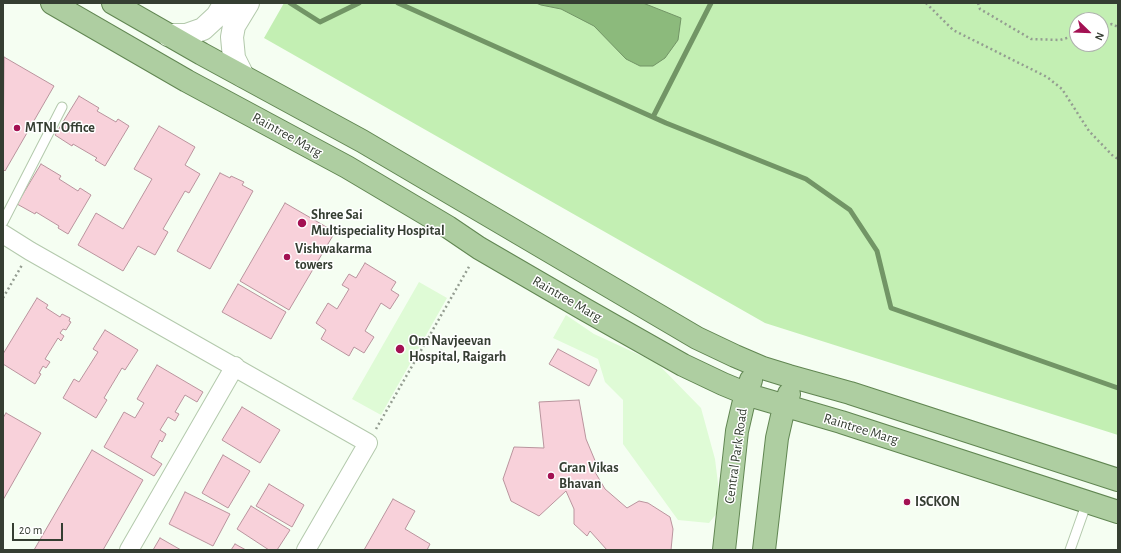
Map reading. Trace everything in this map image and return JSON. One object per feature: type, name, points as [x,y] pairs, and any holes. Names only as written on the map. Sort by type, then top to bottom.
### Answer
[{"type":"main road","name":"Raintree Marg","points":[[52,3],[187,81],[347,167],[448,227],[479,248],[683,365],[746,394],[785,407],[842,422],[1118,512]]},
{"type":"main road","points":[[113,3],[168,35],[362,141],[698,338],[735,356],[794,377],[850,393],[1118,480]]},
{"type":"main road","name":"Central Park Road","points":[[724,550],[737,431],[755,364]]},
{"type":"main road","points":[[764,550],[777,438],[794,377]]},
{"type":"street","points":[[168,35],[186,35],[203,29],[217,16],[225,3]]},
{"type":"street","points":[[243,76],[234,58],[232,37],[234,26],[248,3]]},
{"type":"street","points":[[3,234],[30,251],[235,366],[368,443],[306,550]]},
{"type":"street","points":[[129,550],[235,366]]},
{"type":"lane","points":[[3,222],[62,107]]},
{"type":"lane","points":[[1070,550],[1087,502]]},
{"type":"path","points":[[926,3],[953,30],[1047,77],[1062,89],[1089,131],[1113,156],[1118,159]]},
{"type":"path","points":[[978,3],[980,9],[1031,39],[1060,40],[1069,37]]},
{"type":"path","points":[[368,443],[479,248]]},
{"type":"path","points":[[3,298],[30,251]]},
{"type":"shaded area","points":[[284,3],[1118,3],[1118,435],[765,323],[264,38]]},
{"type":"shaded area","points":[[536,3],[643,3],[681,18],[678,40],[665,58],[653,66],[640,66],[626,59],[594,26],[561,9]]},
{"type":"shaded area","name":"Om Navjeevan Hospital, Raigarh","points":[[419,282],[447,298],[381,415],[352,399]]},
{"type":"shaded area","points":[[566,315],[594,334],[657,363],[701,408],[715,459],[721,508],[709,523],[678,520],[623,444],[623,400],[605,382],[598,359],[553,338]]},
{"type":"building","name":"MTNL Office","points":[[4,57],[54,86],[5,171],[3,169]]},
{"type":"building","points":[[79,96],[99,108],[97,111],[116,122],[118,119],[129,126],[105,166],[95,160],[97,158],[73,144],[72,146],[55,135]]},
{"type":"building","points":[[159,126],[195,147],[185,165],[200,174],[189,193],[185,191],[163,229],[168,232],[155,255],[138,246],[123,271],[78,245],[96,213],[123,229],[152,179],[134,169]]},
{"type":"building","points":[[41,164],[61,176],[59,179],[78,191],[80,188],[91,195],[68,234],[58,228],[59,226],[36,212],[35,214],[17,204]]},
{"type":"building","points":[[220,173],[244,182],[242,185],[253,191],[210,269],[177,251]]},
{"type":"building","name":"Vishwakarma towers","points":[[285,203],[335,232],[289,310],[240,281]]},
{"type":"building","points":[[365,263],[396,282],[391,290],[399,295],[390,309],[381,303],[365,331],[374,337],[364,353],[354,347],[349,356],[321,339],[326,330],[316,323],[328,303],[337,309],[349,289],[342,285],[349,274],[356,278]]},
{"type":"building","points":[[238,284],[286,312],[271,339],[222,312]]},
{"type":"building","points":[[37,298],[48,305],[46,308],[60,317],[62,314],[70,318],[69,321],[71,322],[66,330],[63,329],[60,333],[64,336],[61,341],[58,338],[45,359],[50,362],[46,368],[43,366],[39,373],[41,374],[35,384],[3,364],[3,354]]},
{"type":"building","points":[[105,330],[138,350],[125,370],[122,368],[104,398],[107,400],[96,418],[63,398],[74,379],[79,382],[98,352],[93,349]]},
{"type":"building","points":[[558,349],[597,370],[589,386],[549,364]]},
{"type":"building","points":[[157,365],[203,392],[197,402],[185,395],[175,412],[179,414],[175,421],[168,417],[160,430],[166,434],[162,442],[160,440],[151,457],[162,464],[154,476],[104,447],[124,412],[135,418],[144,403],[137,399]]},
{"type":"building","name":"Gran Vikas Bhavan","points":[[579,400],[586,439],[596,463],[595,472],[605,489],[627,508],[639,501],[648,503],[670,517],[673,529],[671,550],[607,550],[590,531],[587,536],[574,524],[574,509],[566,491],[539,516],[511,501],[503,479],[514,447],[544,448],[539,402]]},
{"type":"building","points":[[242,407],[280,430],[260,463],[222,440]]},
{"type":"building","points":[[6,413],[41,433],[3,500],[3,418]]},
{"type":"building","points":[[92,450],[143,480],[103,550],[34,550]]},
{"type":"building","points":[[223,455],[250,471],[228,508],[202,493]]},
{"type":"building","points":[[269,484],[304,505],[292,527],[256,506]]},
{"type":"building","points":[[185,492],[230,514],[213,546],[169,524]]},
{"type":"building","points":[[393,499],[415,511],[405,529],[430,544],[427,550],[364,550]]},
{"type":"building","points":[[251,506],[290,530],[277,550],[269,550],[237,529]]},
{"type":"building","points":[[160,538],[181,550],[153,550]]},
{"type":"building","points":[[235,544],[246,550],[231,550]]},
{"type":"waterway","points":[[290,3],[320,22],[359,3]]},
{"type":"waterway","points":[[398,3],[666,123],[806,179],[850,210],[877,251],[891,308],[1118,388]]},
{"type":"waterway","points":[[653,117],[711,3]]},
{"type":"place","name":"MTNL Office","points":[[17,128]]},
{"type":"place","name":"Shree Sai Multispeciality Hospital","points":[[302,223]]},
{"type":"place","name":"Vishwakarma towers","points":[[287,257]]},
{"type":"place","name":"Om Navjeevan Hospital, Raigarh","points":[[400,349]]},
{"type":"place","name":"Gran Vikas Bhavan","points":[[551,476]]},
{"type":"place","name":"ISCKON","points":[[907,502]]}]
